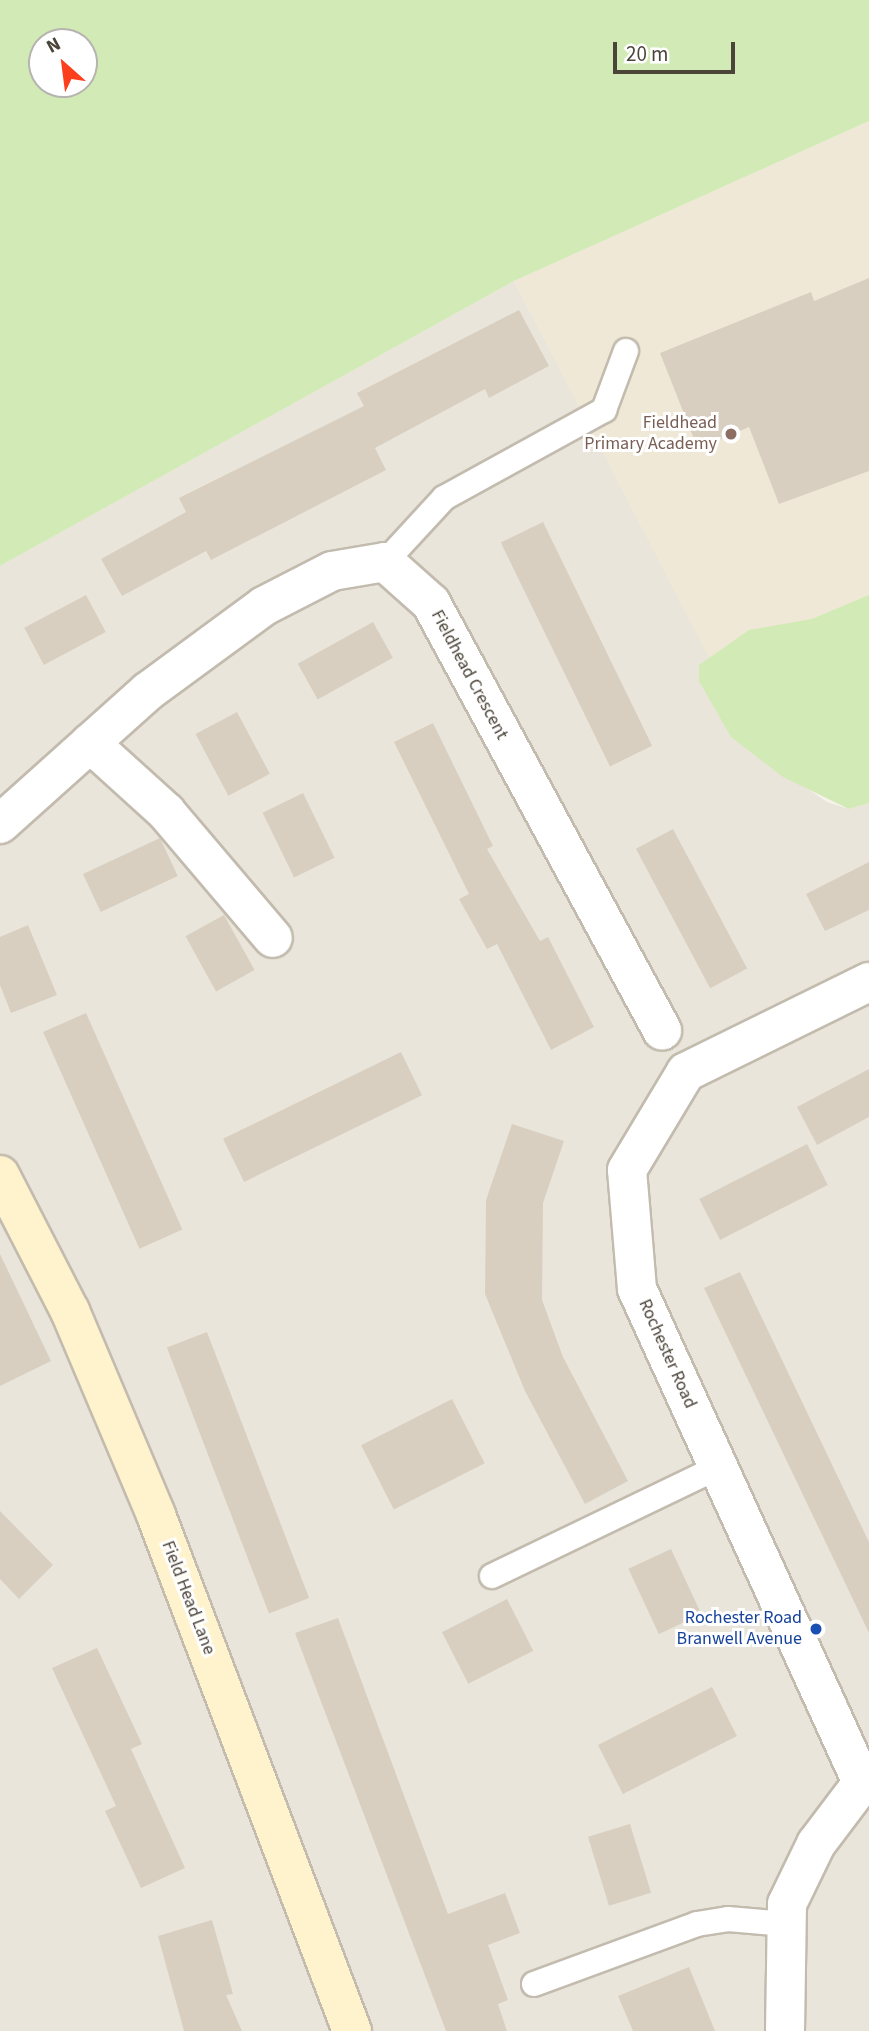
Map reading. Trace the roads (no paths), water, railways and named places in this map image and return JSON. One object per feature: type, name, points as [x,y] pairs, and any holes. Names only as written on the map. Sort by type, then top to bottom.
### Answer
[{"type":"main road","name":"Field Head Lane","points":[[0,1175],[70,1311],[151,1502],[352,2031]]},
{"type":"street","points":[[0,824],[90,743],[264,606],[332,571],[385,562]]},
{"type":"street","name":"Fieldhead Crescent","points":[[385,562],[431,603],[662,1031]]},
{"type":"street","points":[[90,743],[166,812],[273,938]]},
{"type":"street","name":"Rochester Road","points":[[865,1776],[718,1467],[637,1289],[627,1170],[686,1072],[869,982]]},
{"type":"street","points":[[785,2031],[787,1904],[816,1844],[865,1776]]},
{"type":"lane","points":[[385,562],[444,498],[604,410],[626,351]]},
{"type":"lane","points":[[492,1576],[718,1467]]},
{"type":"lane","points":[[534,1984],[697,1924],[728,1919],[786,1924]]},
{"type":"place","name":"Fieldhead Primary Academy","points":[[731,434]]},
{"type":"place","name":"Rochester Road Branwell Avenue","points":[[816,1629]]}]
